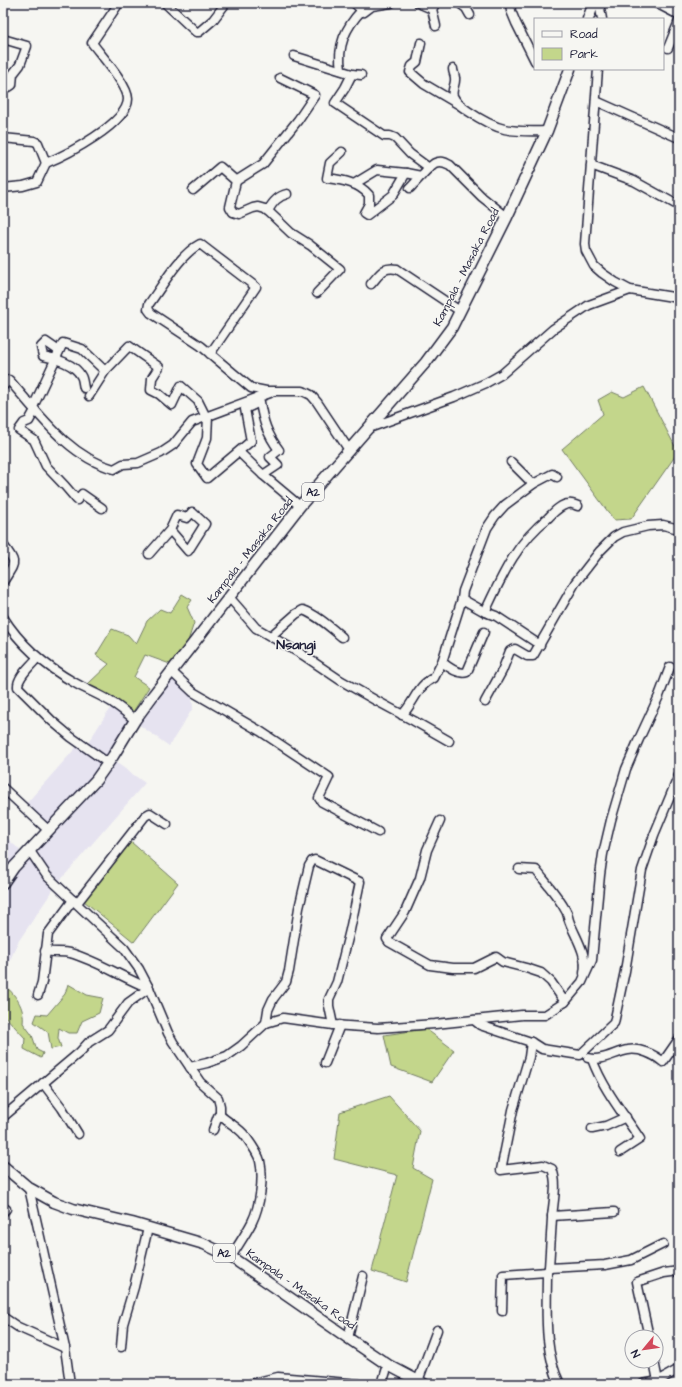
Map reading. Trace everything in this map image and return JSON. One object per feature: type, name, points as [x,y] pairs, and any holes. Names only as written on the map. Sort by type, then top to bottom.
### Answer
[{"type":"main road","points":[[588,18],[594,3]]},
{"type":"main road","name":"Kampala - Masaka Road","points":[[3,883],[14,867],[96,780],[135,720],[300,506],[426,362],[452,327],[507,217],[547,131],[568,70]]},
{"type":"main road","name":"Kampala - Masaka Road","points":[[3,1166],[30,1188],[54,1202],[73,1209],[204,1244],[231,1257],[388,1365],[421,1382]]},
{"type":"street","points":[[5,186],[23,186],[37,182],[46,163],[72,151],[105,129],[116,120],[125,109],[128,99],[124,87],[92,43],[118,3]]},
{"type":"street","points":[[165,3],[196,32],[199,32],[213,20],[226,3]]},
{"type":"street","points":[[354,3],[364,12],[372,6],[391,3]]},
{"type":"street","points":[[418,3],[422,6],[434,6],[436,26]]},
{"type":"street","points":[[459,3],[466,8],[470,15]]},
{"type":"street","points":[[510,3],[511,11],[516,24],[534,58]]},
{"type":"street","points":[[599,3],[602,18]]},
{"type":"street","points":[[656,3],[679,15]]},
{"type":"street","points":[[341,70],[340,53],[346,30],[362,10]]},
{"type":"street","points":[[668,48],[679,21]]},
{"type":"street","points":[[3,38],[27,46],[20,65],[13,74],[12,85],[9,87],[3,86]]},
{"type":"street","points":[[421,43],[417,62],[412,66],[410,72],[424,84],[483,121],[500,129],[518,132],[547,131]]},
{"type":"street","points":[[294,56],[352,74],[361,74]]},
{"type":"street","points":[[453,69],[456,78],[452,92],[458,104]]},
{"type":"street","points":[[598,70],[585,244],[586,251],[594,266],[602,273],[630,290],[679,298]]},
{"type":"street","points":[[352,74],[335,103],[384,136],[395,138],[410,154],[429,168]]},
{"type":"street","points":[[280,78],[316,95],[263,164],[236,181],[230,207],[233,212],[239,214],[258,207],[268,211],[291,233],[310,245],[340,269],[318,293]]},
{"type":"street","points":[[596,101],[679,138]]},
{"type":"street","points":[[3,138],[34,141],[38,143],[46,163]]},
{"type":"street","points":[[342,152],[330,164],[327,178],[345,180],[365,190],[369,196],[369,204],[364,212],[367,215],[392,195],[406,173]]},
{"type":"street","points":[[410,188],[434,163],[440,161],[450,165],[482,197],[507,217]]},
{"type":"street","points":[[591,165],[634,181],[679,206]]},
{"type":"street","points":[[193,190],[220,167],[236,181]]},
{"type":"street","points":[[354,184],[377,170],[421,176]]},
{"type":"street","points":[[268,211],[271,204],[281,195],[287,194]]},
{"type":"street","points":[[210,354],[256,287],[200,244],[195,246],[174,269],[149,304],[148,309],[151,313],[201,346],[210,354],[252,388],[273,392]]},
{"type":"street","points":[[371,284],[383,270],[389,267],[397,269],[460,311]]},
{"type":"street","points":[[369,428],[454,397],[486,383],[508,369],[553,328],[589,305],[630,290]]},
{"type":"street","points":[[89,396],[105,371],[129,346],[159,367],[152,378],[151,390],[159,394],[172,405],[181,386],[198,401],[207,416],[208,438],[197,464],[207,478],[251,441],[245,409],[260,402],[265,426],[270,438],[279,450],[270,457],[278,465],[264,475]]},
{"type":"street","points":[[60,348],[82,349],[105,371]]},
{"type":"street","points":[[60,348],[81,376],[84,388]]},
{"type":"street","points":[[60,348],[29,421],[24,423],[19,430],[34,440],[46,466],[77,500],[82,494],[102,508]]},
{"type":"street","points":[[3,386],[9,380],[47,424],[82,456],[101,466],[114,469],[123,464],[138,463],[161,453],[173,445],[192,422],[273,392],[290,390],[303,391],[311,395],[349,450]]},
{"type":"street","points":[[239,452],[300,506]]},
{"type":"street","points":[[511,462],[533,484]]},
{"type":"street","points":[[402,715],[426,681],[434,678],[442,662],[462,600],[463,591],[487,528],[505,505],[533,484],[552,474],[557,477]]},
{"type":"street","points":[[486,612],[504,570],[526,538],[541,523],[562,506],[568,504],[578,506]]},
{"type":"street","points":[[148,554],[170,530],[177,514],[187,518],[192,512],[205,524],[188,551],[170,530]]},
{"type":"street","points":[[485,702],[502,671],[511,650],[515,649],[530,657],[533,656],[575,583],[600,551],[614,537],[623,532],[648,526],[663,525],[679,529]]},
{"type":"street","points":[[3,544],[14,563],[3,582]]},
{"type":"street","points":[[229,597],[256,628],[303,655],[340,680],[449,741]]},
{"type":"street","points":[[462,600],[496,616],[540,645]]},
{"type":"street","points":[[271,636],[296,614],[303,610],[308,611],[342,637]]},
{"type":"street","points":[[3,617],[37,658],[76,684],[112,702],[135,720]]},
{"type":"street","points":[[442,662],[458,672],[467,672],[484,632]]},
{"type":"street","points":[[37,658],[22,676],[18,687],[52,721],[71,737],[108,763]]},
{"type":"street","points":[[190,1066],[207,1063],[227,1056],[241,1046],[266,1023],[283,1018],[336,1025],[378,1028],[545,1014],[565,1002],[582,982],[592,960],[602,861],[621,783],[670,667]]},
{"type":"street","points":[[172,672],[193,692],[260,731],[330,778],[318,798],[322,802],[378,832]]},
{"type":"street","points":[[580,1055],[614,1023],[625,971],[642,870],[654,834],[679,775]]},
{"type":"street","points":[[3,788],[48,830]]},
{"type":"street","points":[[38,995],[42,982],[48,934],[145,816],[150,813],[166,824]]},
{"type":"street","points":[[440,821],[426,850],[420,878],[405,912],[387,938],[389,942],[430,965],[453,968],[474,968],[496,957],[503,962],[540,973],[551,982],[565,1002]]},
{"type":"street","points":[[30,851],[47,876],[124,948],[139,969],[150,988],[168,1033],[200,1082],[218,1098],[220,1115],[218,1116],[213,1130]]},
{"type":"street","points":[[266,1023],[268,1010],[273,999],[286,982],[301,900],[309,866],[312,861],[316,860],[360,882],[338,982],[329,999],[329,1006],[336,1025],[325,1063]]},
{"type":"street","points":[[519,869],[536,870],[566,912],[569,922],[579,941],[583,957],[584,970],[582,982]]},
{"type":"street","points":[[46,951],[71,954],[111,969],[135,983],[150,988]]},
{"type":"street","points":[[3,1117],[80,1052],[89,1042],[108,1030],[128,1003],[150,988]]},
{"type":"street","points":[[474,1020],[480,1025],[531,1042],[542,1049],[580,1055],[592,1059],[604,1057],[629,1049],[654,1055],[663,1062],[679,1038]]},
{"type":"street","points":[[531,1042],[529,1058],[514,1110],[501,1170],[543,1165],[552,1169],[555,1175],[546,1319],[550,1354],[555,1373],[560,1384]]},
{"type":"street","points":[[592,1059],[609,1094],[640,1139],[620,1152]]},
{"type":"street","points":[[43,1083],[62,1108],[78,1134]]},
{"type":"street","points":[[220,1115],[246,1136],[259,1160],[261,1174],[259,1202],[253,1221],[231,1257]]},
{"type":"street","points":[[592,1129],[606,1126],[626,1117]]},
{"type":"street","points":[[30,1188],[66,1348],[70,1384]]},
{"type":"street","points":[[552,1216],[614,1212]]},
{"type":"street","points":[[121,1347],[123,1324],[134,1288],[148,1228]]},
{"type":"street","points":[[502,1311],[503,1275],[605,1265],[631,1260],[663,1244]]},
{"type":"street","points":[[647,1329],[637,1282],[664,1273],[679,1271]]},
{"type":"street","points":[[348,1338],[362,1276]]},
{"type":"street","points":[[3,1317],[18,1327],[66,1348]]},
{"type":"street","points":[[421,1382],[437,1330]]},
{"type":"street","points":[[382,1384],[388,1365]]},
{"type":"street","points":[[656,1369],[658,1381]]},
{"type":"street","points":[[643,1384],[658,1381],[679,1369]]},
{"type":"street","points":[[250,1384],[278,1377],[310,1382],[359,1384]]},
{"type":"shaded area","points":[[174,677],[192,696],[193,708],[169,746],[138,724]]},
{"type":"shaded area","points":[[112,705],[132,721],[77,796],[46,826],[25,805],[80,743],[86,746]]},
{"type":"shaded area","points":[[114,761],[145,783],[58,883],[39,859],[36,852],[96,789]]},
{"type":"shaded area","points":[[3,835],[20,850],[3,873]]},
{"type":"shaded area","points":[[32,854],[53,890],[18,942],[3,976],[3,890],[16,871]]},
{"type":"green space","points":[[644,387],[678,452],[631,519],[614,520],[562,449],[603,414],[598,400],[612,392],[624,397]]},
{"type":"green space","points":[[182,594],[192,600],[187,607],[194,623],[188,641],[170,664],[145,655],[134,677],[149,687],[131,715],[101,698],[88,684],[109,664],[96,655],[112,629],[128,635],[136,644],[147,621],[160,609],[170,613]]},
{"type":"green space","points":[[131,842],[178,883],[134,942],[84,901]]},
{"type":"green space","points":[[3,984],[21,1006],[23,1023],[32,1035],[37,1050],[43,1053],[41,1058],[24,1049],[25,1038],[3,1014]]},
{"type":"green space","points":[[68,984],[87,995],[103,998],[99,1013],[82,1021],[77,1033],[68,1033],[59,1028],[58,1038],[61,1047],[51,1049],[48,1032],[34,1022],[37,1014],[47,1015],[65,994]]},
{"type":"green space","points":[[426,1029],[454,1050],[432,1082],[391,1067],[384,1035]]},
{"type":"green space","points":[[389,1096],[420,1131],[413,1168],[432,1179],[406,1282],[372,1271],[397,1175],[334,1159],[340,1112]]},
{"type":"district","name":"Nsangi","points":[[296,644]]}]
